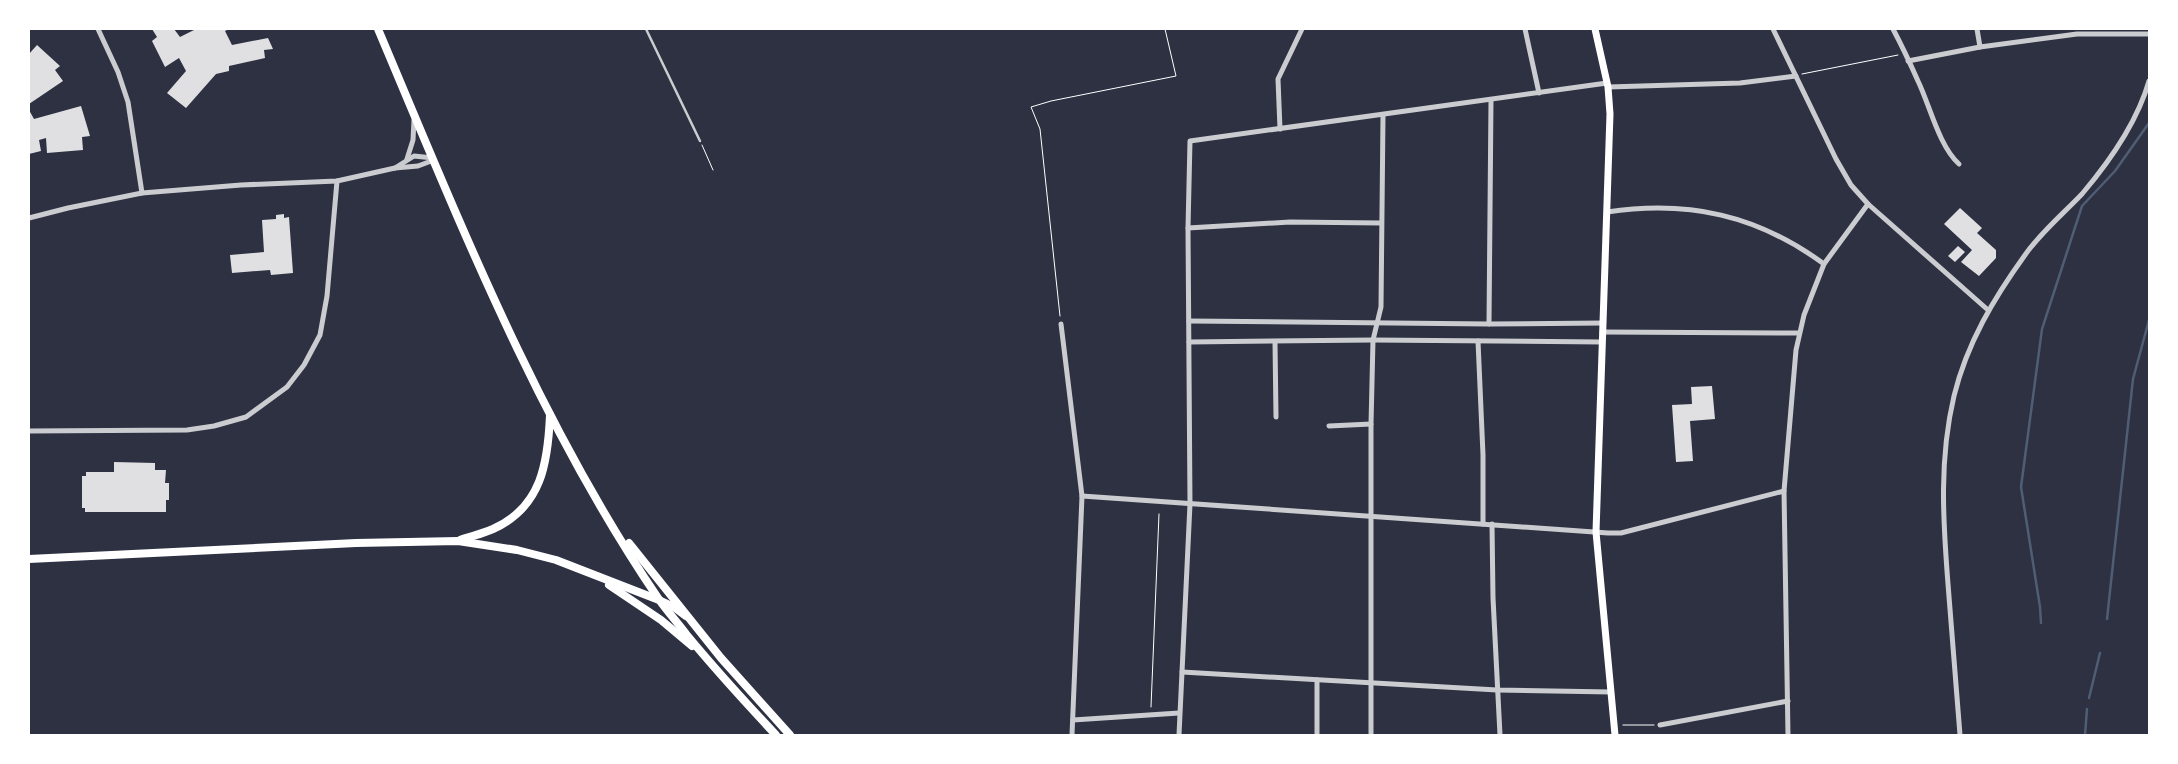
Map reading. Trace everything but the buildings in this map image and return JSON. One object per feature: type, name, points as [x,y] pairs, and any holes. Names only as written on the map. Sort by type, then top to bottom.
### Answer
[{"type":"main road","points":[[378,29],[484,276],[550,415],[601,506],[659,600],[710,663],[776,735]]},
{"type":"main road","points":[[1595,29],[1608,85],[1610,114],[1596,532],[1615,735]]},
{"type":"main road","points":[[458,541],[499,525],[517,513],[526,503],[541,479],[545,466],[550,415]]},
{"type":"main road","points":[[601,506],[686,616],[790,735]]},
{"type":"main road","points":[[29,559],[356,543],[458,541],[517,550],[556,560],[659,600],[674,607],[686,616]]},
{"type":"main road","points":[[592,575],[661,620],[710,663]]},
{"type":"street","points":[[98,29],[118,72],[128,102],[142,193]]},
{"type":"street","points":[[1280,129],[1278,79],[1302,29]]},
{"type":"street","points":[[1525,29],[1539,93]]},
{"type":"street","points":[[1773,29],[1844,174],[1868,204],[1988,310]]},
{"type":"street","points":[[1893,29],[1945,146],[1951,157],[1959,164]]},
{"type":"street","points":[[1977,29],[1980,47]]},
{"type":"street","points":[[1908,61],[1980,47],[2090,32],[2149,34]]},
{"type":"street","points":[[1179,735],[1190,504],[1188,228],[1190,141],[1608,85],[1747,82],[1796,76]]},
{"type":"street","points":[[1960,735],[1943,518],[1943,462],[1948,424],[1957,387],[1969,351],[1988,310],[2030,247],[2082,193],[2123,140],[2139,109],[2149,83]]},
{"type":"street","points":[[1489,324],[1491,100]]},
{"type":"street","points":[[407,159],[414,132],[413,112]]},
{"type":"street","points":[[1371,735],[1371,424],[1373,340],[1381,306],[1383,116]]},
{"type":"street","points":[[395,168],[407,159],[421,155],[434,159]]},
{"type":"street","points":[[29,218],[142,193],[241,185],[337,181],[395,168],[418,166],[434,159]]},
{"type":"street","points":[[29,431],[187,430],[214,426],[246,417],[287,387],[304,365],[320,335],[327,296],[337,181]]},
{"type":"street","points":[[1788,735],[1784,490],[1799,333],[1810,297],[1824,264],[1868,204]]},
{"type":"street","points":[[1607,212],[1630,209],[1677,208],[1724,215],[1774,233],[1806,251],[1824,264]]},
{"type":"street","points":[[1188,228],[1290,222],[1381,224]]},
{"type":"street","points":[[1188,321],[1489,324],[1603,323]]},
{"type":"street","points":[[1061,324],[1082,496],[1072,735]]},
{"type":"street","points":[[1602,332],[1799,333]]},
{"type":"street","points":[[1189,342],[1373,340],[1602,342]]},
{"type":"street","points":[[1275,342],[1276,418]]},
{"type":"street","points":[[1478,342],[1483,455],[1483,524]]},
{"type":"street","points":[[1330,426],[1371,424]]},
{"type":"street","points":[[1082,496],[1621,533],[1784,490]]},
{"type":"street","points":[[1492,524],[1493,598],[1500,735]]},
{"type":"street","points":[[1182,672],[1498,690],[1611,692]]},
{"type":"street","points":[[1317,680],[1317,735]]},
{"type":"street","points":[[1660,725],[1788,702]]},
{"type":"street","points":[[1073,720],[1179,713]]},
{"type":"lane","points":[[646,29],[700,141]]},
{"type":"path","points":[[1061,324],[1040,129],[1031,107],[1050,101],[1176,76],[1165,29]]},
{"type":"path","points":[[1796,76],[1905,54]]},
{"type":"path","points":[[700,141],[713,170]]},
{"type":"path","points":[[1150,715],[1159,514]]},
{"type":"path","points":[[1614,724],[1660,725]]},
{"type":"waterway","points":[[2041,623],[2021,487],[2042,329],[2082,206],[2115,171],[2149,123]]},
{"type":"waterway","points":[[2107,619],[2133,379],[2149,320]]},
{"type":"waterway","points":[[2089,698],[2100,653]]},
{"type":"waterway","points":[[2085,735],[2087,709]]}]
